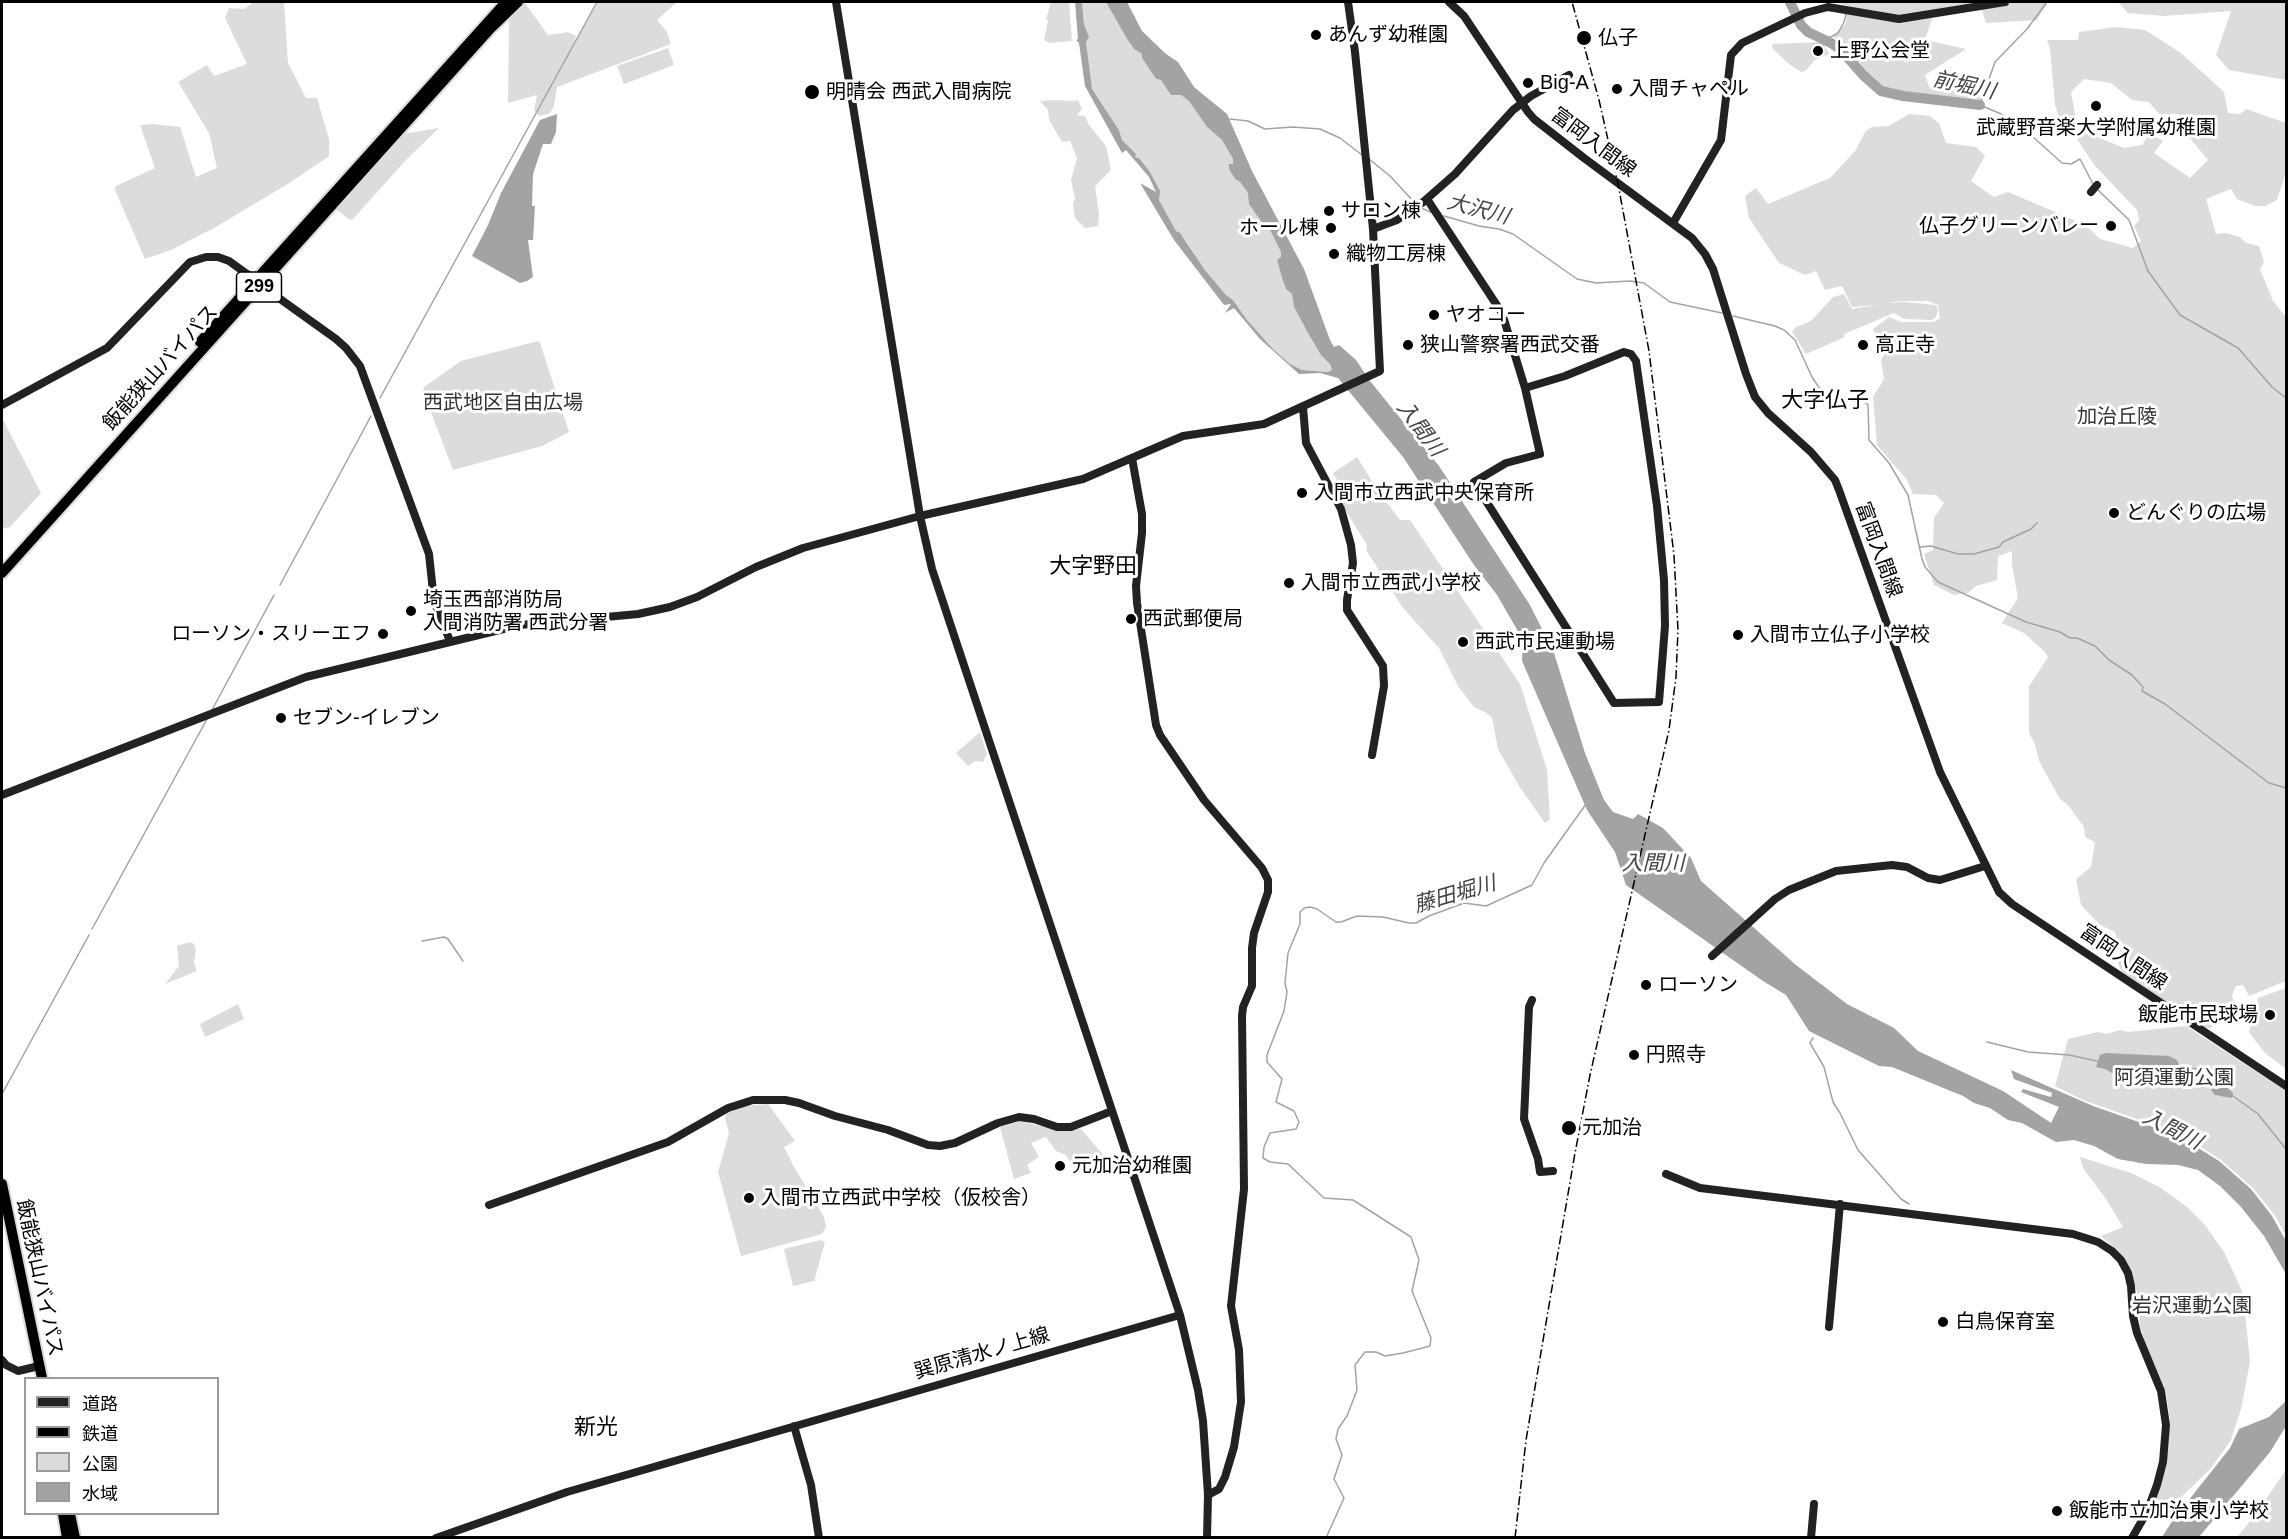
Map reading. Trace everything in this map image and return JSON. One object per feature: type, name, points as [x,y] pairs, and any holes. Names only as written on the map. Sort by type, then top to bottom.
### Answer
[{"type":"highway","name":"飯能狭山バイパス","points":[[2,563],[482,26],[506,2]]},
{"type":"highway","name":"飯能狭山バイパス","points":[[2,573],[490,29],[518,2]]},
{"type":"highway","name":"飯能狭山バイパス","points":[[2,1184],[35,1371]]},
{"type":"highway","name":"飯能狭山バイパス","points":[[2,1220],[35,1371]]},
{"type":"highway","points":[[63,1515],[67,1538]]},
{"type":"highway","points":[[70,1515],[75,1538]]},
{"type":"street","points":[[836,2],[920,516],[941,603],[1180,1315],[1190,1352],[1203,1421],[1208,1495],[1207,1538]]},
{"type":"street","points":[[2,795],[306,677],[520,625],[638,614],[670,607],[697,597],[785,555],[920,516],[1074,482],[1183,436],[1264,424],[1380,371],[1373,230],[1356,52],[1348,2]]},
{"type":"street","name":"富岡入間線","points":[[1449,2],[1461,11],[1534,119],[1575,152],[1673,223],[1692,238],[1705,254],[1713,268],[1755,397],[1768,413],[1811,452],[1834,480],[1934,756],[1999,891],[2012,904],[2286,1086]]},
{"type":"street","points":[[1673,223],[1721,140],[1731,56],[1742,43],[1805,13],[1828,7],[1899,19],[2005,2]]},
{"type":"street","points":[[1373,230],[1390,224],[1425,201],[1455,174],[1505,118],[1522,103],[1569,75]]},
{"type":"street","points":[[1425,201],[1502,313],[1525,388],[1540,454],[1506,463],[1474,482],[1614,703],[1659,702],[1665,633],[1664,580],[1657,506],[1636,361],[1631,354],[1624,352],[1565,376],[1525,388]]},
{"type":"street","points":[[2,405],[107,348],[190,262],[206,257],[218,257],[229,261],[336,339],[360,366],[429,554],[434,602],[450,641]]},
{"type":"street","points":[[1304,407],[1306,443],[1341,509],[1349,535],[1353,559],[1347,609],[1383,666],[1384,686],[1372,755]]},
{"type":"street","points":[[1132,458],[1143,514],[1136,586],[1137,603],[1156,725],[1160,735],[1204,800],[1262,868],[1268,880],[1268,892],[1254,933],[1252,986],[1243,1007],[1242,1016],[1244,1189],[1231,1306],[1239,1350],[1241,1402],[1234,1448],[1225,1477],[1219,1488],[1208,1495]]},
{"type":"street","points":[[1712,956],[1789,890],[1821,876],[1848,868],[1901,866],[1928,878],[1940,880],[1985,866]]},
{"type":"street","points":[[1532,1000],[1529,1007],[1524,1119],[1538,1159],[1540,1172],[1553,1171]]},
{"type":"street","points":[[489,1205],[668,1142],[728,1108],[753,1100],[785,1100],[799,1103],[835,1116],[888,1130],[928,1145],[940,1146],[955,1143],[998,1123],[1019,1117],[1034,1119],[1057,1127],[1071,1127],[1112,1110]]},
{"type":"street","points":[[1666,1174],[1700,1188],[2073,1234],[2098,1242],[2121,1260],[2128,1273],[2132,1286],[2133,1317],[2137,1333],[2161,1391],[2166,1425],[2163,1462],[2154,1497],[2132,1538]]},
{"type":"street","points":[[1829,1327],[1840,1204]]},
{"type":"street","name":"巽原清水ノ上線","points":[[436,1538],[567,1492],[1180,1315]]},
{"type":"street","points":[[2,1360],[13,1370],[35,1371]]},
{"type":"street","points":[[794,1426],[813,1493],[819,1538]]},
{"type":"street","points":[[1811,1538],[1814,1504]]},
{"type":"green space","points":[[254,2],[284,2],[288,63],[306,98],[317,98],[329,139],[329,156],[291,182],[214,228],[171,250],[145,259],[115,190],[116,186],[155,168],[140,125],[180,127],[196,177],[217,168],[209,133],[178,82],[207,65],[214,76],[247,64],[225,18],[229,8],[244,9]]},
{"type":"green space","points":[[598,2],[677,2],[657,20],[667,32],[671,44],[557,87],[554,106],[550,113],[539,116],[534,110],[537,95],[508,103],[509,19],[525,3],[548,35],[568,32],[576,36],[574,43]]},
{"type":"green space","points":[[1051,2],[1069,2],[1072,41],[1050,43],[1044,40],[1048,21],[1046,19]]},
{"type":"green space","points":[[1082,2],[1106,2],[1127,39],[1134,49],[1142,54],[1142,58],[1156,79],[1161,80],[1174,94],[1181,95],[1189,101],[1207,127],[1222,140],[1233,159],[1233,164],[1229,169],[1248,193],[1255,211],[1264,227],[1269,228],[1281,252],[1283,281],[1286,289],[1292,294],[1294,307],[1332,370],[1327,372],[1302,370],[1290,364],[1273,349],[1205,270],[1184,238],[1176,231],[1159,200],[1159,191],[1150,172],[1139,158],[1134,157],[1122,140],[1119,130],[1092,89],[1086,41],[1088,34],[1084,24]]},
{"type":"green space","points":[[1835,2],[2048,2],[2037,20],[1986,23],[1982,10],[1933,16],[1925,40],[1966,49],[1925,75],[1930,89],[1953,79],[1977,85],[1985,109],[1902,99],[1868,79],[1849,49],[1833,36],[1846,23],[1847,6]]},
{"type":"green space","points":[[2118,2],[2286,2],[2286,80],[2229,70],[2216,55],[2231,11],[2164,16],[2128,13]]},
{"type":"green space","name":"加治丘陵","points":[[2117,27],[2145,30],[2181,53],[2224,92],[2228,113],[2240,114],[2246,109],[2286,123],[2286,172],[2277,200],[2265,206],[2255,206],[2237,199],[2231,189],[2206,199],[2216,234],[2226,233],[2240,237],[2246,243],[2259,246],[2264,262],[2260,269],[2273,301],[2286,317],[2286,981],[2249,996],[2243,985],[2236,986],[2232,995],[2235,1005],[2211,1028],[2205,1028],[2124,977],[2118,963],[2121,954],[2115,932],[2100,925],[2081,905],[2076,879],[2091,867],[2095,842],[2085,837],[2084,827],[2068,805],[2060,799],[2039,761],[2035,744],[2029,733],[2029,686],[2048,657],[2024,633],[2002,623],[2018,598],[2012,551],[1998,556],[1997,580],[1976,586],[1968,593],[1954,595],[1934,585],[1924,554],[1933,550],[1934,518],[1944,503],[1936,495],[1913,494],[1907,480],[1877,445],[1873,397],[1884,379],[1881,360],[1884,355],[1873,329],[1889,317],[1901,322],[1934,322],[1940,318],[1938,305],[1928,301],[1884,303],[1936,305],[1938,310],[1936,317],[1932,320],[1904,319],[1894,313],[1844,334],[1845,337],[1806,354],[1792,332],[1796,327],[1811,321],[1833,297],[1844,294],[1852,309],[1875,305],[1852,307],[1842,286],[1825,290],[1816,271],[1805,275],[1779,263],[1749,218],[1745,196],[1756,188],[1768,204],[1830,178],[1855,151],[1866,131],[1872,127],[1889,126],[1909,114],[1930,116],[1939,123],[1946,143],[1976,147],[1985,156],[1971,181],[1994,197],[2008,192],[2086,225],[2100,239],[2133,248],[2141,241],[2134,226],[2139,220],[2137,210],[2095,166],[2071,130],[2059,117],[2055,105],[2050,48],[2047,40],[2078,40],[2079,32]],"holes":[[[2084,79],[2111,83],[2132,100],[2149,102],[2159,114],[2179,114],[2187,122],[2198,125],[2205,132],[2189,137],[2208,160],[2190,178],[2154,153],[2163,141],[2150,133],[2142,145],[2124,148],[2090,134],[2078,133],[2071,92]]]},
{"type":"green space","points":[[1822,42],[1829,54],[1815,60],[1805,71],[1801,72],[1773,49],[1772,44]]},
{"type":"green space","points":[[668,48],[674,65],[624,84],[617,66]]},
{"type":"green space","points":[[1078,100],[1082,109],[1077,115],[1085,116],[1089,125],[1106,146],[1111,170],[1095,186],[1099,213],[1098,226],[1085,228],[1075,218],[1073,204],[1075,198],[1071,180],[1077,158],[1070,141],[1062,142],[1049,120],[1048,110],[1040,101]]},
{"type":"green space","points":[[439,128],[406,160],[352,220],[336,209],[403,134]]},
{"type":"green space","name":"西武地区自由広場","points":[[538,341],[569,432],[542,446],[453,470],[423,391],[424,387],[461,361]]},
{"type":"green space","points":[[2,418],[41,493],[10,527],[2,529]]},
{"type":"green space","name":"西武市民運動場","points":[[1357,457],[1378,491],[1400,520],[1410,520],[1520,684],[1547,770],[1550,819],[1545,823],[1519,786],[1498,749],[1492,718],[1474,707],[1458,686],[1439,648],[1403,608],[1366,550],[1367,545],[1340,501],[1348,498],[1333,473]]},
{"type":"green space","points":[[980,732],[987,754],[983,762],[975,761],[968,766],[956,753]]},
{"type":"green space","points":[[190,942],[196,949],[194,963],[197,971],[165,984],[179,966],[177,946]]},
{"type":"green space","name":"飯能市民球場","points":[[2286,988],[2286,1069],[2265,1053],[2249,1032],[2258,998]]},
{"type":"green space","points":[[238,1004],[244,1019],[205,1037],[200,1024]]},
{"type":"green space","name":"阿須運動公園","points":[[2186,1026],[2286,1091],[2286,1236],[2276,1217],[2253,1188],[2221,1160],[2182,1135],[2083,1100],[2055,1086],[2068,1039],[2098,1032],[2106,1034],[2120,1030],[2128,1032]]},
{"type":"green space","points":[[768,1104],[795,1141],[784,1147],[824,1217],[826,1227],[822,1234],[741,1256],[718,1172],[729,1133],[725,1118],[726,1114],[744,1106]]},
{"type":"green space","points":[[1021,1121],[1061,1131],[1081,1129],[1106,1158],[1083,1175],[1073,1167],[1066,1155],[1056,1151],[1046,1137],[1031,1143],[1039,1157],[1027,1165],[1031,1173],[1014,1179],[1000,1127]]},
{"type":"green space","name":"岩沢運動公園","points":[[2080,1157],[2131,1173],[2161,1188],[2187,1207],[2205,1225],[2224,1252],[2243,1293],[2250,1362],[2241,1409],[2231,1440],[2212,1467],[2167,1511],[2150,1514],[2168,1451],[2170,1420],[2166,1392],[2148,1352],[2140,1326],[2138,1295],[2129,1267],[2125,1258],[2101,1236],[2123,1227],[2083,1168]]},
{"type":"green space","points":[[821,1240],[825,1242],[814,1281],[793,1286],[784,1249]]},
{"type":"green space","points":[[2286,1470],[2286,1537],[2237,1537],[2253,1518]]},
{"type":"water","name":"入間川","points":[[1075,2],[1082,2],[1084,24],[1089,37],[1086,42],[1092,89],[1119,130],[1122,140],[1150,172],[1160,191],[1159,200],[1176,231],[1180,233],[1205,270],[1273,349],[1290,364],[1302,370],[1327,372],[1332,370],[1330,364],[1321,355],[1308,333],[1294,307],[1292,294],[1286,289],[1277,260],[1281,257],[1281,252],[1269,228],[1265,227],[1249,204],[1248,193],[1229,169],[1229,164],[1233,164],[1233,159],[1222,140],[1207,127],[1189,101],[1181,95],[1171,95],[1161,80],[1156,79],[1142,58],[1142,54],[1134,49],[1127,39],[1106,2],[1127,2],[1142,31],[1178,62],[1194,87],[1227,114],[1252,171],[1304,269],[1334,347],[1339,345],[1356,360],[1370,381],[1439,466],[1530,605],[1554,653],[1585,753],[1604,800],[1613,812],[1633,819],[1638,814],[1663,828],[1691,858],[1701,881],[1796,965],[1847,1004],[1894,1028],[1918,1051],[2003,1091],[2051,1123],[2059,1107],[2021,1092],[2023,1089],[2051,1097],[2052,1093],[2014,1079],[2011,1070],[2093,1106],[2179,1136],[2219,1161],[2251,1189],[2272,1216],[2286,1241],[2286,1274],[2264,1236],[2241,1207],[2220,1186],[2198,1170],[2178,1165],[2146,1164],[2118,1159],[2094,1146],[2074,1140],[2056,1142],[2022,1123],[2008,1120],[1990,1108],[1974,1103],[1963,1096],[1892,1067],[1879,1066],[1809,1031],[1786,995],[1626,885],[1615,852],[1587,810],[1522,661],[1523,640],[1497,595],[1474,565],[1403,457],[1338,378],[1320,373],[1299,374],[1260,339],[1234,308],[1225,313],[1231,304],[1224,305],[1174,240],[1140,183],[1156,192],[1149,177],[1126,150],[1122,153],[1085,86],[1079,43],[1076,40],[1078,39]]},
{"type":"water","points":[[557,114],[556,132],[551,144],[543,144],[533,174],[532,206],[535,206],[533,240],[528,240],[533,277],[520,283],[472,256],[501,193],[540,120]]},
{"type":"water","points":[[2106,1053],[2169,1056],[2177,1060],[2180,1067],[2196,1068],[2217,1078],[2233,1093],[2233,1096],[2231,1098],[2215,1095],[2208,1086],[2201,1088],[2184,1075],[2176,1081],[2156,1085],[2122,1079],[2105,1069],[2096,1067],[2100,1055]]},
{"type":"water","points":[[2286,1401],[2286,1426],[2270,1452],[2199,1537],[2162,1537],[2230,1448],[2239,1429],[2269,1417]]},
{"type":"waterway","points":[[380,398],[597,2]]},
{"type":"waterway","name":"前堀川","points":[[1790,2],[1801,25],[1808,32],[1841,50],[1881,91],[1903,96],[1980,105]]},
{"type":"waterway","name":"前堀川","points":[[2047,2],[2027,29],[1995,62],[1980,105],[2013,119],[2062,163],[2071,164],[2080,159],[2093,184]]},
{"type":"waterway","points":[[1823,41],[1838,33],[1846,14]]},
{"type":"waterway","name":"大沢川","points":[[1230,119],[1248,121],[1265,129],[1293,127],[1320,129],[1340,138],[1362,155]]},
{"type":"waterway","name":"大沢川","points":[[1369,159],[1390,176],[1415,203]]},
{"type":"waterway","name":"前堀川","points":[[2098,190],[2129,220],[2148,271],[2180,315],[2238,348],[2272,387],[2286,398]]},
{"type":"waterway","name":"大沢川","points":[[1421,208],[1433,213]]},
{"type":"waterway","name":"大沢川","points":[[1444,216],[1513,234],[1577,279],[1596,283],[1630,281],[1644,283],[1670,302],[1722,313]]},
{"type":"waterway","points":[[1733,316],[1784,330],[1795,340],[1820,389],[1868,405],[1869,440],[1889,463],[1908,495],[1922,559],[1925,567],[1938,582],[2026,622],[2095,646],[2109,660],[2132,675],[2143,687],[2142,691],[2165,704],[2269,783],[2286,788]]},
{"type":"waterway","points":[[280,585],[371,416]]},
{"type":"waterway","points":[[1920,547],[1931,546],[1958,554],[1974,554],[1999,547],[2003,542],[2031,529],[2037,523]]},
{"type":"waterway","points":[[212,710],[274,595]]},
{"type":"waterway","points":[[92,929],[207,719]]},
{"type":"waterway","name":"藤田堀川","points":[[1326,1538],[1344,1498],[1334,1479],[1342,1455],[1336,1439],[1338,1429],[1347,1416],[1357,1390],[1355,1365],[1365,1352],[1376,1352],[1385,1356],[1403,1353],[1430,1346],[1431,1338],[1412,1291],[1419,1260],[1411,1237],[1353,1200],[1324,1198],[1288,1164],[1270,1162],[1263,1158],[1264,1147],[1270,1133],[1296,1129],[1299,1122],[1294,1111],[1276,1102],[1282,1079],[1267,1062],[1267,1055],[1284,1011],[1288,953],[1300,924],[1300,912],[1310,907],[1336,922],[1357,916],[1383,917],[1416,923],[1464,903],[1486,906],[1532,885],[1544,863],[1586,804]]},
{"type":"waterway","points":[[2,1094],[89,935]]},
{"type":"waterway","points":[[422,941],[444,937],[448,939],[463,961]]},
{"type":"waterway","points":[[1813,1038],[1810,1043],[1824,1067],[1833,1102],[1858,1150],[1901,1199],[1909,1204]]},
{"type":"waterway","points":[[1987,1042],[2028,1052],[2069,1055],[2097,1061]]},
{"type":"waterway","points":[[2233,1096],[2258,1114],[2286,1149]]},
{"type":"railway","points":[[1515,1538],[1526,1440],[1575,1153],[1590,1075],[1669,730],[1676,677],[1678,630],[1674,555],[1649,351],[1618,184],[1599,100],[1572,2]]},
{"type":"place","name":"あんず幼稚園","points":[[1316,35]]},
{"type":"place","name":"仏子","points":[[1584,38]]},
{"type":"place","name":"上野公会堂","points":[[1818,51]]},
{"type":"place","name":"Big-A","points":[[1528,83]]},
{"type":"place","name":"入間チャペル","points":[[1617,89]]},
{"type":"place","name":"明晴会 西武入間病院","points":[[812,92]]},
{"type":"place","name":"武蔵野音楽大学附属幼稚園","points":[[2096,106]]},
{"type":"place","name":"サロン棟","points":[[1329,211]]},
{"type":"place","name":"仏子グリーンバレー","points":[[2111,226]]},
{"type":"place","name":"ホール棟","points":[[1331,228]]},
{"type":"place","name":"織物工房棟","points":[[1334,254]]},
{"type":"place","name":"ヤオコー","points":[[1434,315]]},
{"type":"place","name":"狭山警察署西武交番","points":[[1408,345]]},
{"type":"place","name":"高正寺","points":[[1863,345]]},
{"type":"place","name":"入間市立西武中央保育所","points":[[1302,493]]},
{"type":"place","name":"どんぐりの広場","points":[[2114,513]]},
{"type":"place","name":"入間市立西武小学校","points":[[1289,583]]},
{"type":"place","name":"埼玉西部消防局 入間消防署 西武分署","points":[[411,611]]},
{"type":"place","name":"西武郵便局","points":[[1131,619]]},
{"type":"place","name":"ローソン・スリーエフ","points":[[383,634]]},
{"type":"place","name":"入間市立仏子小学校","points":[[1738,635]]},
{"type":"place","name":"西武市民運動場","points":[[1463,642]]},
{"type":"place","name":"セブン-イレブン","points":[[281,718]]},
{"type":"place","name":"ローソン","points":[[1646,985]]},
{"type":"place","name":"飯能市民球場","points":[[2270,1015]]},
{"type":"place","name":"円照寺","points":[[1634,1055]]},
{"type":"place","name":"元加治","points":[[1569,1128]]},
{"type":"place","name":"元加治幼稚園","points":[[1060,1166]]},
{"type":"place","name":"入間市立西武中学校（仮校舎）","points":[[749,1198]]},
{"type":"place","name":"白鳥保育室","points":[[1943,1322]]},
{"type":"place","name":"飯能市立加治東小学校","points":[[2057,1511]]},
{"type":"district","name":"大字仏子","points":[[1825,401]]},
{"type":"district","name":"大字野田","points":[[1093,567]]},
{"type":"district","name":"新光","points":[[596,1428]]}]
